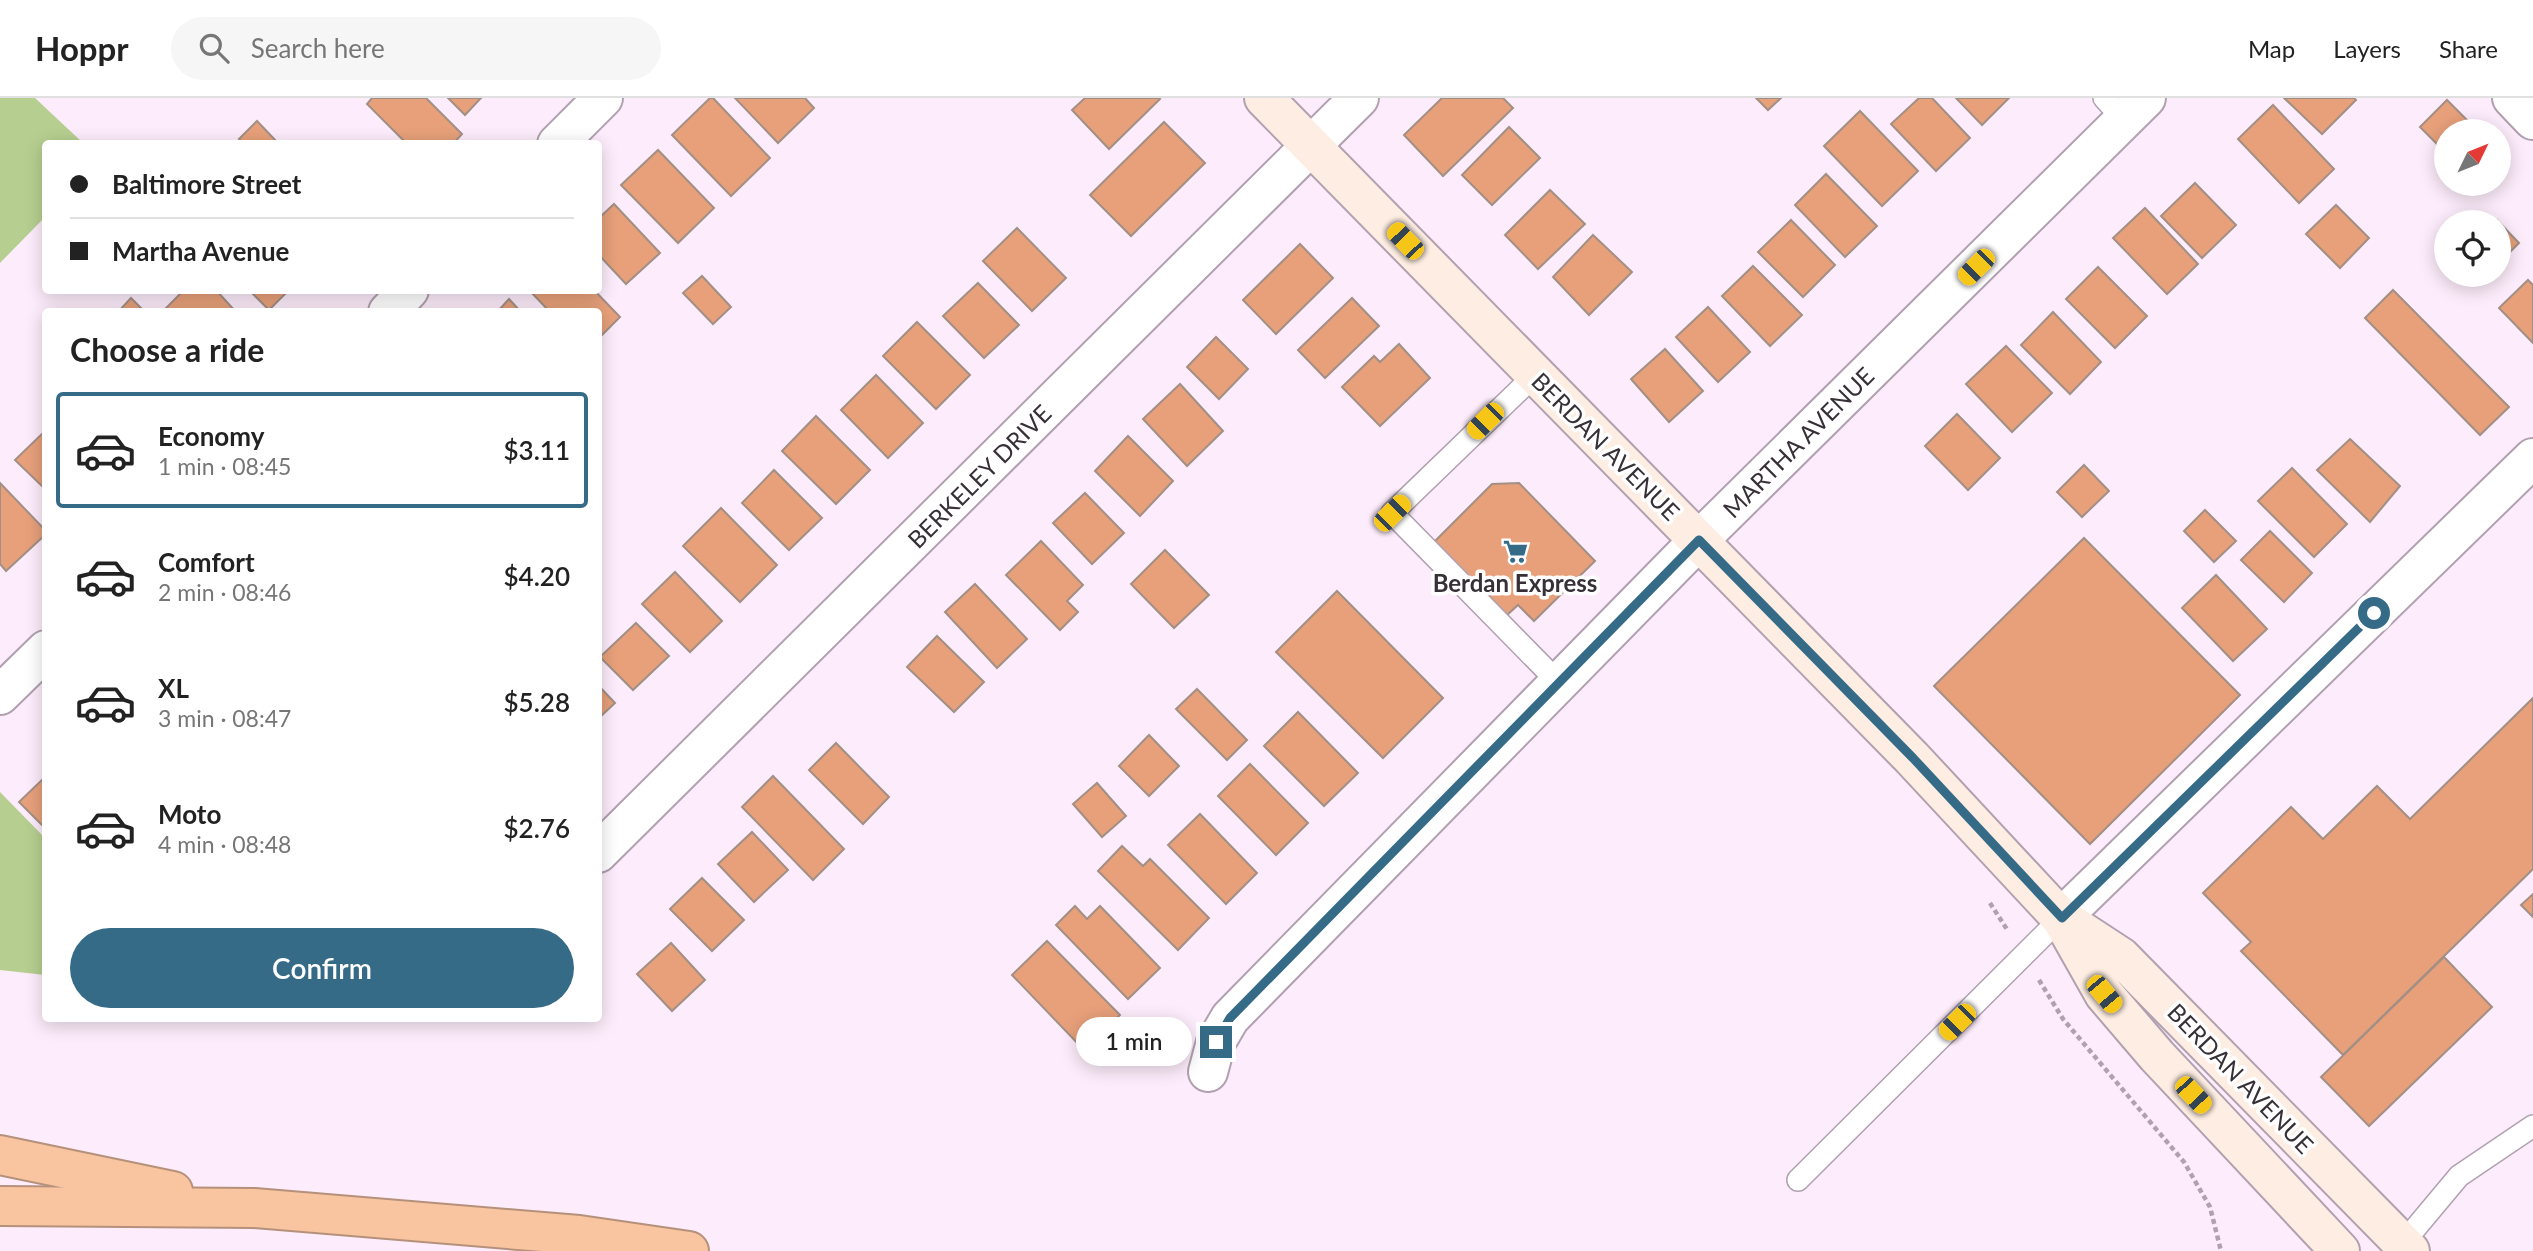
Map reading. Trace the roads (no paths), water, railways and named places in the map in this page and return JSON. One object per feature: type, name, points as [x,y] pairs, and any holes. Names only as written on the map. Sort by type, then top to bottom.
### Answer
[{"type":"highway","points":[[0,1155],[254,1208]]},
{"type":"highway","points":[[0,1206],[254,1208],[579,1236],[689,1251]]},
{"type":"main road","name":"BERDAN AVENUE","points":[[1264,98],[1913,758],[2062,918],[2122,957],[2406,1247]]},
{"type":"main road","name":"BERDAN AVENUE","points":[[2062,918],[2104,994],[2157,1056],[2340,1251]]},
{"type":"street","points":[[561,140],[603,98]]},
{"type":"street","name":"BERKELEY DRIVE","points":[[602,849],[1359,98]]},
{"type":"street","points":[[2512,98],[2533,120]]},
{"type":"street","name":"MARTHA AVENUE","points":[[1208,1072],[1216,1042],[1230,1018],[2125,105]]},
{"type":"street","points":[[392,308],[405,294]]},
{"type":"street","points":[[2062,918],[2533,458]]},
{"type":"street","points":[[0,695],[42,654]]},
{"type":"lane","points":[[1536,374],[1392,513],[1559,683]]},
{"type":"lane","points":[[1798,1180],[2062,918]]},
{"type":"lane","points":[[2406,1247],[2459,1176],[2533,1126]]},
{"type":"place","name":"Berdan Express","points":[[1515,551]]}]
